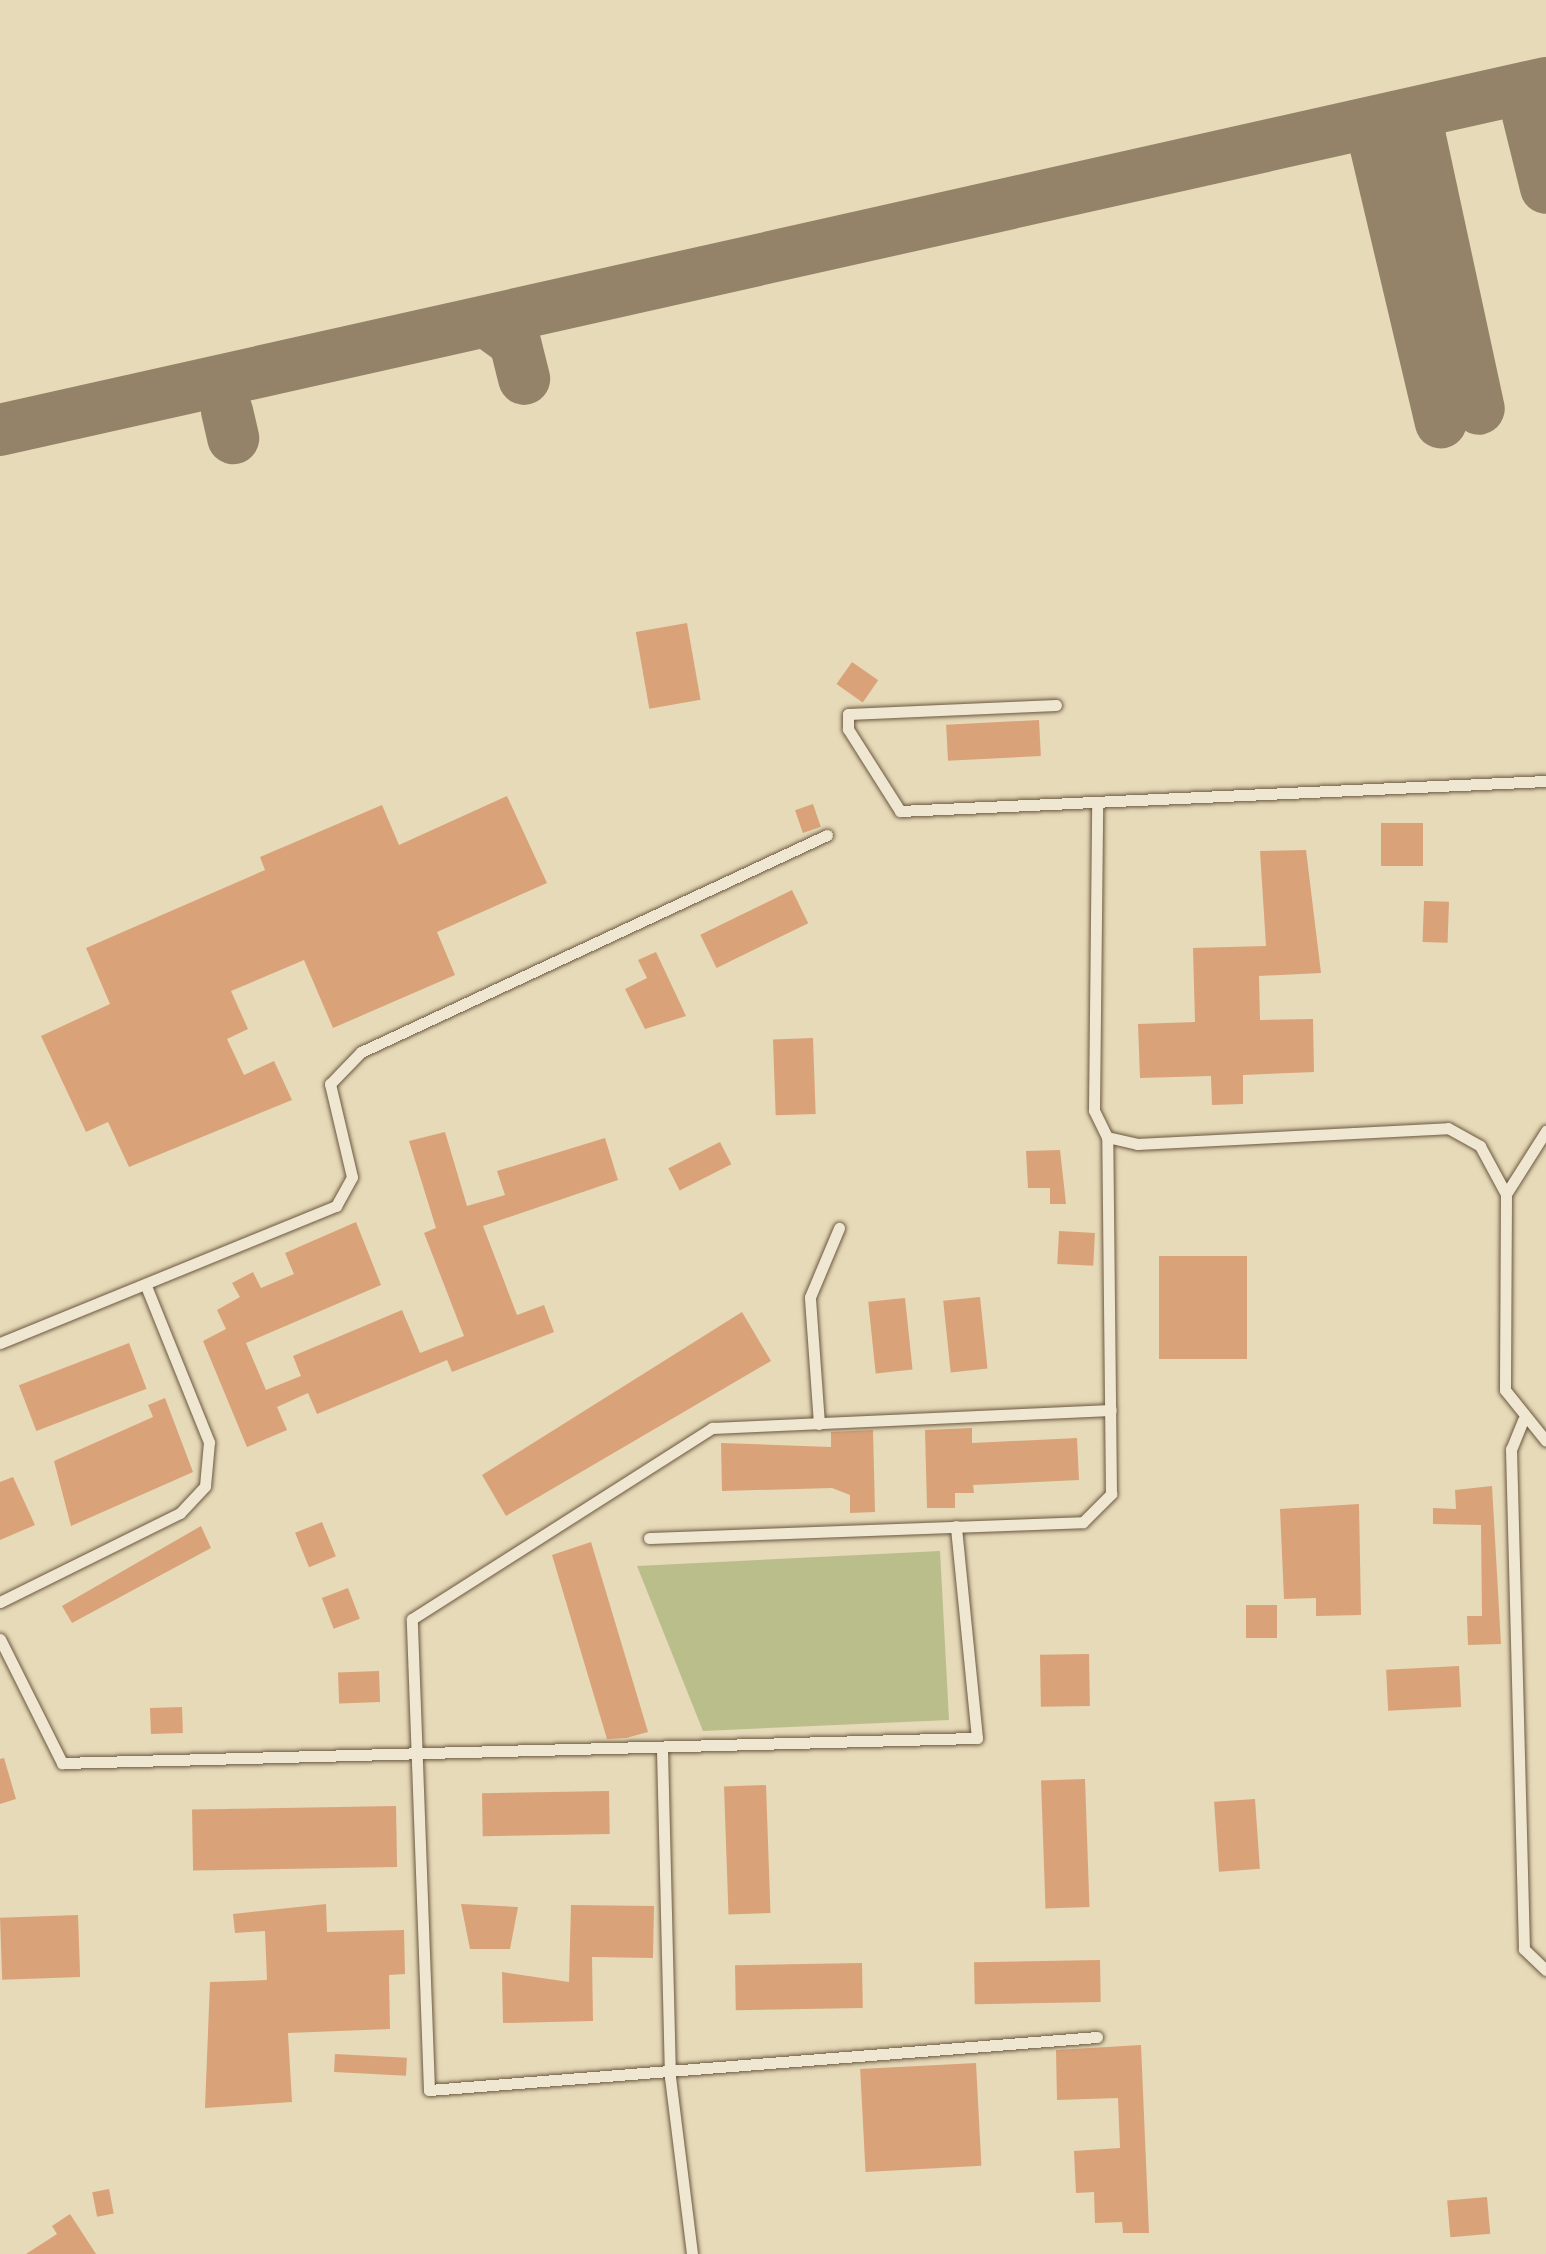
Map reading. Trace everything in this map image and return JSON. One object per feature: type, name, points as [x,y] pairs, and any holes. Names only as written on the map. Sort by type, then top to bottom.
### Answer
[{"type":"lane","points":[[1056,705],[848,714],[848,729],[900,812],[1546,781]]},
{"type":"lane","points":[[649,1538],[1083,1522],[1111,1494],[1107,1137],[1094,1110],[1097,802]]},
{"type":"lane","points":[[0,1344],[146,1286],[347,1194],[351,1162],[330,1084],[342,1064],[827,835]]},
{"type":"lane","points":[[1107,1137],[1137,1144],[1448,1128],[1480,1146],[1506,1194],[1505,1390],[1522,1420],[1546,1441]]},
{"type":"lane","points":[[1506,1194],[1546,1131]]},
{"type":"lane","points":[[819,1424],[810,1297],[839,1228]]},
{"type":"lane","points":[[0,1602],[180,1513],[204,1486],[209,1442],[146,1286]]},
{"type":"lane","points":[[1097,2037],[670,2076],[429,2090],[412,1619],[712,1428],[1111,1410]]},
{"type":"lane","points":[[1522,1420],[1511,1449],[1524,1949],[1546,1970]]},
{"type":"lane","points":[[0,1639],[62,1763],[417,1759],[976,1738],[956,1526]]},
{"type":"lane","points":[[662,1750],[670,2076],[692,2254]]},
{"type":"green space","points":[[940,1551],[949,1720],[703,1731],[637,1566]]},
{"type":"building","points":[[687,623],[701,700],[649,709],[636,632]]},
{"type":"building","points":[[852,662],[878,680],[863,702],[837,684]]},
{"type":"building","points":[[1039,720],[1041,756],[948,761],[946,725]]},
{"type":"building","points":[[507,796],[547,883],[437,932],[455,975],[333,1028],[304,960],[231,991],[248,1029],[227,1039],[244,1075],[274,1061],[292,1100],[129,1167],[108,1122],[86,1132],[41,1036],[110,1004],[86,948],[265,870],[260,857],[382,805],[399,845]]},
{"type":"building","points":[[813,804],[821,827],[803,833],[795,810]]},
{"type":"building","points":[[1381,823],[1423,823],[1423,866],[1381,866]]},
{"type":"building","points":[[1306,850],[1321,973],[1259,976],[1260,1020],[1313,1019],[1314,1072],[1243,1075],[1243,1104],[1212,1105],[1211,1076],[1140,1078],[1138,1024],[1195,1022],[1193,948],[1266,946],[1260,851]]},
{"type":"building","points":[[792,890],[808,923],[717,968],[700,935]]},
{"type":"building","points":[[1424,901],[1449,902],[1448,943],[1423,942]]},
{"type":"building","points":[[656,952],[686,1016],[645,1029],[625,989],[647,978],[638,960]]},
{"type":"building","points":[[813,1038],[816,1114],[776,1115],[773,1039]]},
{"type":"building","points":[[445,1132],[467,1206],[505,1195],[497,1171],[605,1138],[618,1180],[483,1226],[517,1315],[544,1305],[554,1332],[452,1372],[447,1360],[317,1414],[308,1393],[277,1407],[287,1430],[247,1447],[203,1341],[226,1329],[217,1310],[240,1297],[232,1283],[253,1272],[261,1288],[294,1274],[285,1253],[356,1222],[381,1285],[246,1343],[266,1390],[301,1376],[293,1356],[402,1310],[420,1353],[464,1336],[424,1233],[436,1228],[409,1141]]},
{"type":"building","points":[[720,1142],[731,1164],[680,1191],[668,1168]]},
{"type":"building","points":[[1060,1150],[1066,1204],[1050,1204],[1050,1188],[1028,1188],[1026,1151]]},
{"type":"building","points":[[1059,1231],[1095,1233],[1093,1266],[1057,1264]]},
{"type":"building","points":[[1159,1256],[1247,1256],[1247,1359],[1159,1359]]},
{"type":"building","points":[[980,1297],[988,1369],[951,1372],[943,1301]]},
{"type":"building","points":[[905,1298],[913,1370],[876,1373],[868,1302]]},
{"type":"building","points":[[742,1312],[771,1361],[506,1516],[482,1475]]},
{"type":"building","points":[[129,1343],[147,1389],[36,1431],[19,1385]]},
{"type":"building","points":[[165,1398],[193,1472],[71,1526],[54,1461],[153,1417],[148,1405]]},
{"type":"building","points":[[972,1428],[972,1443],[1077,1438],[1079,1480],[973,1485],[974,1493],[955,1493],[955,1508],[927,1508],[925,1430]]},
{"type":"building","points":[[873,1430],[875,1512],[850,1513],[850,1495],[832,1488],[722,1491],[721,1443],[831,1447],[831,1432]]},
{"type":"building","points":[[13,1477],[35,1525],[0,1540],[0,1482]]},
{"type":"building","points":[[1492,1486],[1501,1644],[1468,1645],[1467,1616],[1482,1616],[1481,1525],[1433,1524],[1433,1508],[1456,1509],[1455,1490]]},
{"type":"building","points":[[1359,1504],[1361,1615],[1316,1616],[1316,1598],[1284,1599],[1280,1509]]},
{"type":"building","points":[[322,1522],[336,1556],[309,1567],[295,1533]]},
{"type":"building","points":[[201,1526],[211,1548],[72,1623],[62,1606]]},
{"type":"building","points":[[591,1542],[648,1732],[626,1738],[607,1739],[552,1555]]},
{"type":"building","points":[[348,1588],[360,1619],[334,1629],[322,1598]]},
{"type":"building","points":[[1246,1605],[1277,1605],[1277,1638],[1246,1638]]},
{"type":"building","points":[[1089,1654],[1090,1706],[1041,1707],[1040,1655]]},
{"type":"building","points":[[1459,1666],[1461,1707],[1388,1711],[1386,1670]]},
{"type":"building","points":[[379,1671],[380,1702],[339,1703],[338,1672]]},
{"type":"building","points":[[182,1707],[183,1733],[151,1734],[150,1708]]},
{"type":"building","points":[[4,1758],[16,1799],[0,1804],[0,1759]]},
{"type":"building","points":[[1085,1779],[1089,1907],[1045,1908],[1041,1781]]},
{"type":"building","points":[[766,1785],[770,1913],[728,1914],[724,1786]]},
{"type":"building","points":[[609,1791],[610,1834],[483,1836],[482,1793]]},
{"type":"building","points":[[1255,1799],[1260,1869],[1219,1872],[1214,1802]]},
{"type":"building","points":[[396,1806],[397,1867],[193,1871],[192,1810]]},
{"type":"building","points":[[326,1904],[327,1932],[404,1930],[405,1974],[389,1975],[390,2029],[288,2033],[292,2102],[205,2108],[210,1982],[267,1980],[265,1931],[235,1933],[233,1914]]},
{"type":"building","points":[[461,1904],[518,1907],[510,1949],[470,1949]]},
{"type":"building","points":[[571,1905],[654,1906],[653,1958],[592,1957],[593,2021],[503,2023],[502,1972],[569,1982]]},
{"type":"building","points":[[78,1915],[80,1977],[2,1980],[0,1918]]},
{"type":"building","points":[[1100,1960],[1101,2002],[975,2004],[974,1962]]},
{"type":"building","points":[[862,1963],[863,2008],[736,2010],[735,1965]]},
{"type":"building","points":[[1141,2045],[1149,2233],[1123,2233],[1122,2222],[1095,2223],[1094,2192],[1076,2193],[1074,2151],[1120,2148],[1118,2098],[1057,2100],[1056,2050]]},
{"type":"building","points":[[335,2054],[407,2058],[406,2076],[334,2072]]},
{"type":"building","points":[[976,2063],[981,2166],[866,2172],[860,2069]]},
{"type":"building","points":[[109,2189],[114,2214],[97,2217],[92,2192]]},
{"type":"building","points":[[1487,2197],[1490,2234],[1450,2237],[1447,2200]]},
{"type":"building","points":[[70,2214],[96,2254],[26,2254],[57,2234],[52,2226]]},
{"type":"taxiway","points":[[0,430],[1546,83]]},
{"type":"taxiway","points":[[1528,115],[1546,188]]},
{"type":"taxiway","points":[[1378,136],[1395,117],[1420,137],[1479,409]]},
{"type":"taxiway","points":[[1376,148],[1441,422]]},
{"type":"taxiway","points":[[487,322],[515,342],[524,379]]},
{"type":"taxiway","points":[[227,411],[233,438]]}]
